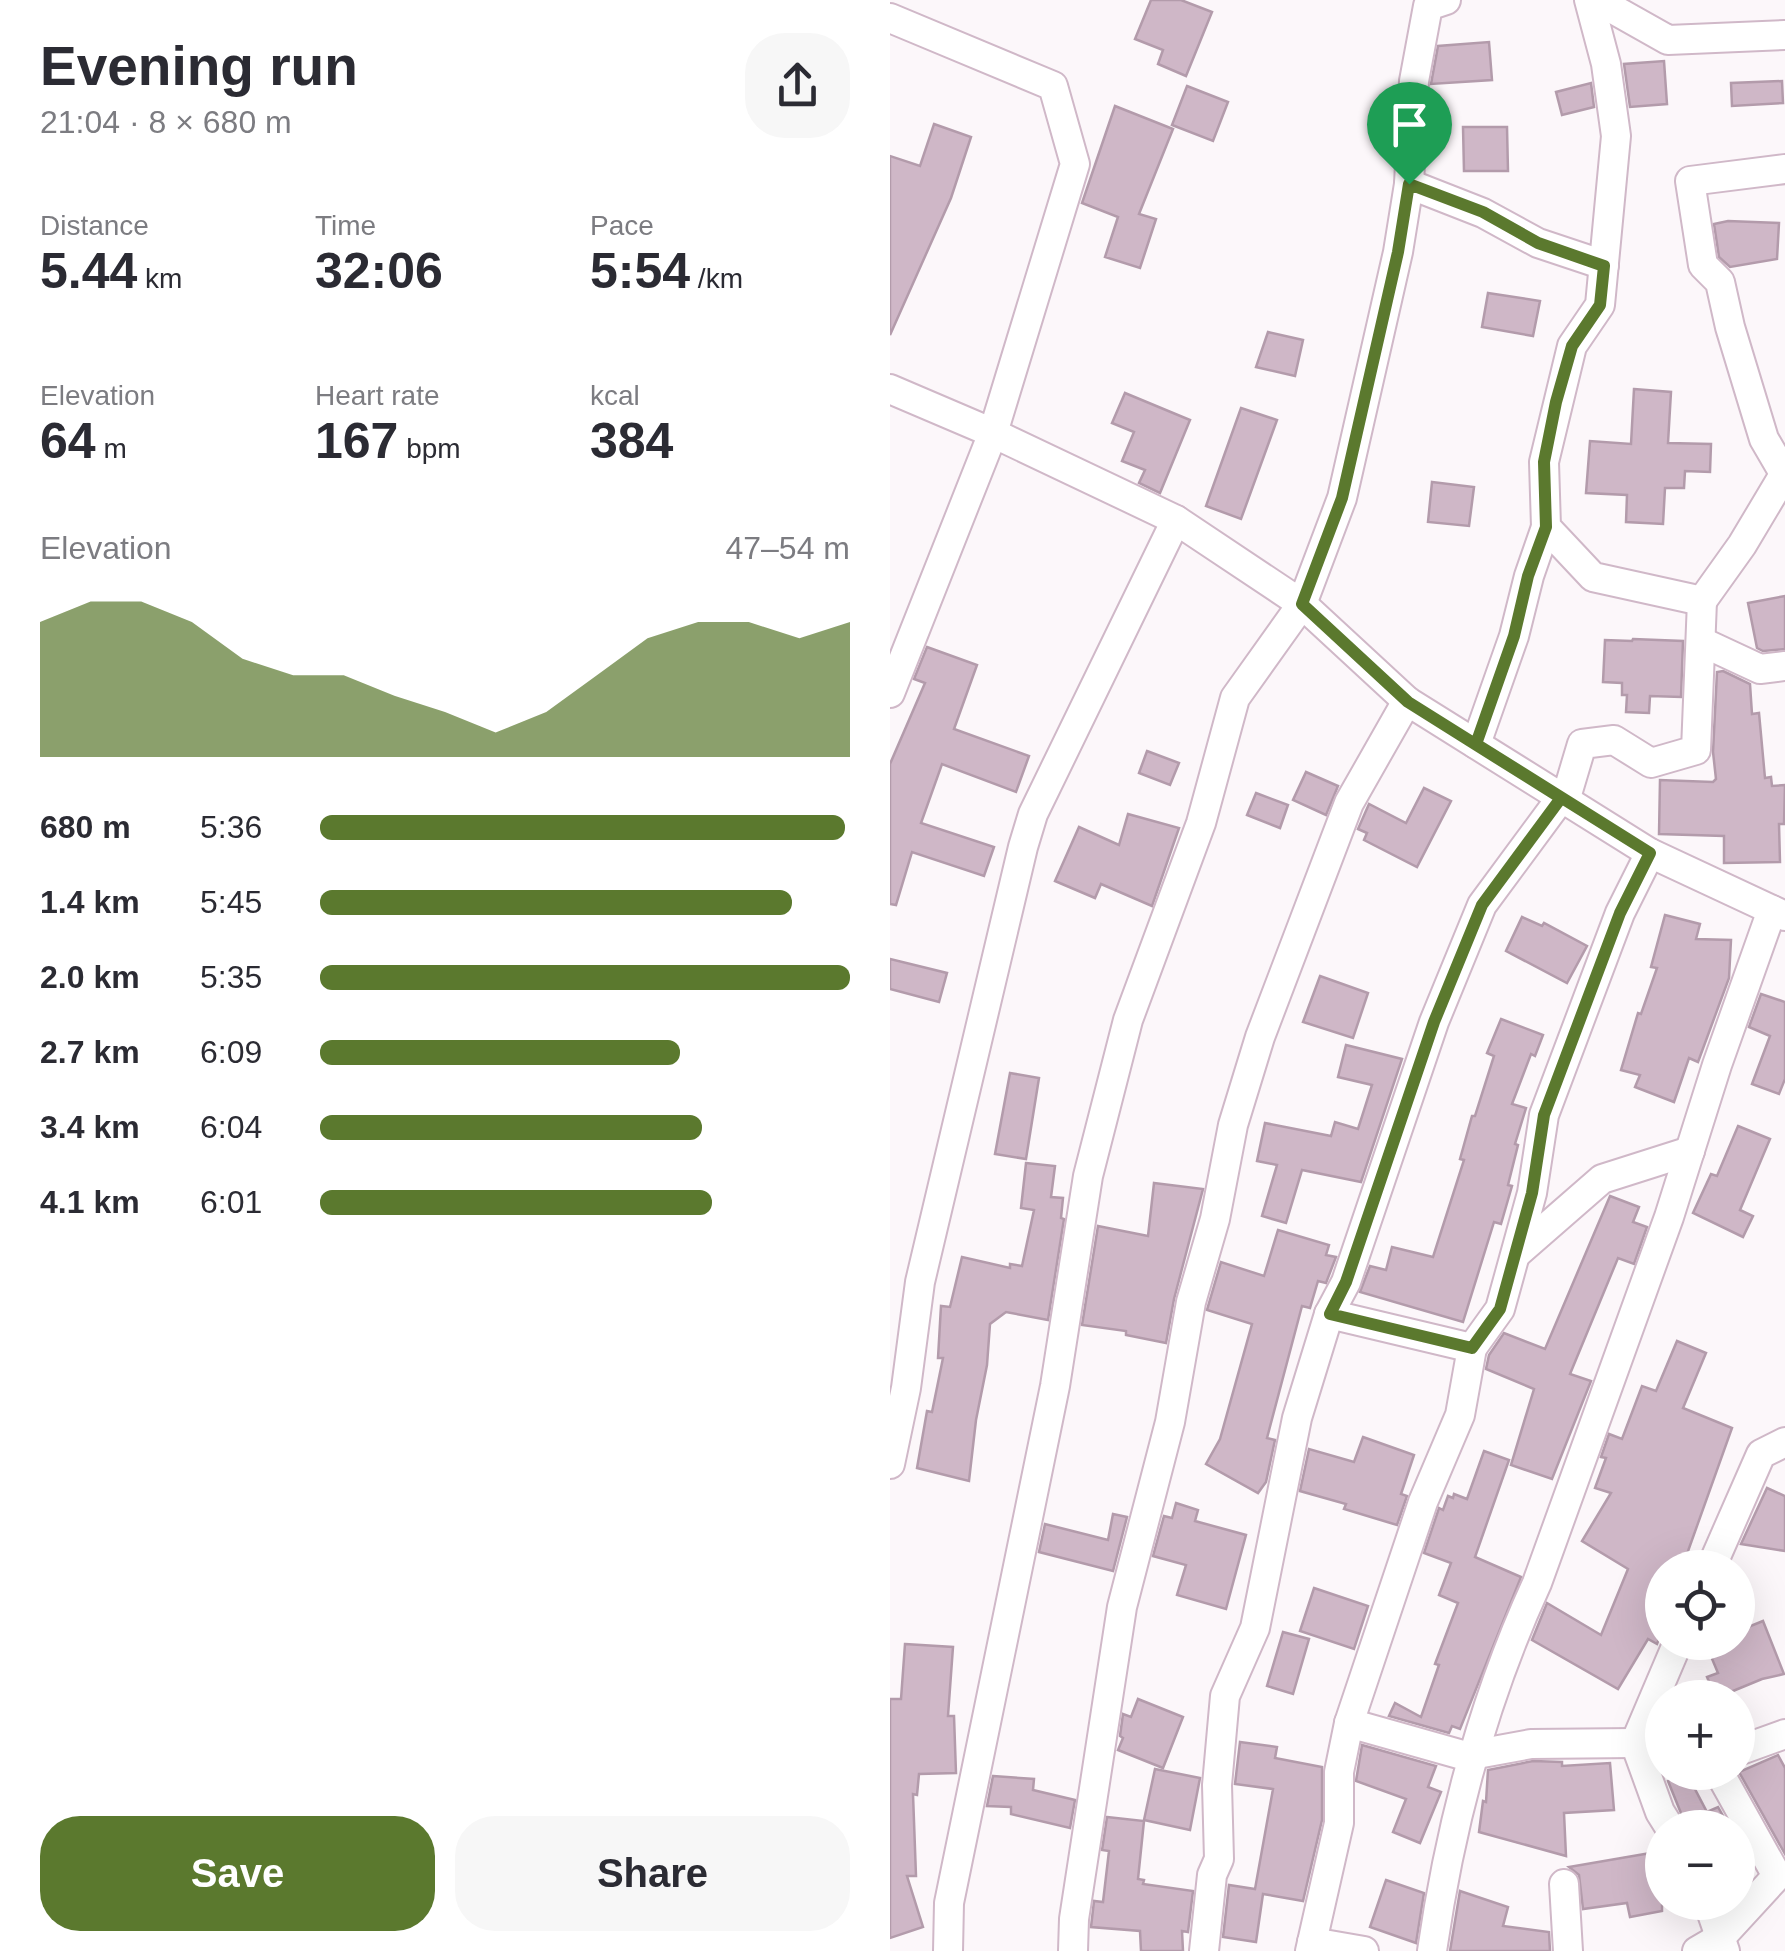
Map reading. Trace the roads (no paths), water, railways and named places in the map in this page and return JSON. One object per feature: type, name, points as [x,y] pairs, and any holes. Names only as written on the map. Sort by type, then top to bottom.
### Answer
[{"type":"street","points":[[1476,744],[1514,636],[1528,576],[1546,527],[1544,462],[1556,402],[1572,346],[1600,305],[1616,136],[1606,64],[1589,0]]},
{"type":"street","points":[[1596,0],[1668,40],[1785,35]]},
{"type":"street","points":[[948,1951],[949,1903],[1055,1386],[1088,1176],[1128,1020],[1201,822],[1236,698],[1302,604],[1342,498],[1398,252],[1409,184],[1414,81],[1434,2]]},
{"type":"street","points":[[890,18],[1053,86],[1074,164],[993,433],[890,693]]},
{"type":"street","points":[[1204,1951],[1212,1875],[1218,1859],[1217,1785],[1225,1696],[1255,1628],[1297,1418],[1434,1022],[1482,905],[1563,800],[1582,744],[1614,740],[1651,762],[1696,750],[1702,601],[1785,474],[1764,439],[1720,282],[1702,266],[1690,181],[1785,169]]},
{"type":"street","points":[[1409,184],[1483,212],[1538,243],[1604,266]]},
{"type":"street","points":[[890,388],[1176,520],[1302,604],[1408,702],[1650,853],[1778,913],[1537,1584],[1511,1640],[1475,1755],[1440,1896],[1432,1951]]},
{"type":"street","points":[[890,1464],[906,1388],[920,1282],[1023,848],[1034,814],[1176,520]]},
{"type":"street","points":[[1546,527],[1593,578],[1702,601]]},
{"type":"street","points":[[1702,642],[1760,670],[1785,666]]},
{"type":"street","points":[[1073,1951],[1074,1919],[1122,1607],[1170,1422],[1192,1302],[1215,1218],[1233,1124],[1260,1037],[1350,803],[1408,702]]},
{"type":"street","points":[[1364,1951],[1311,1946],[1339,1823],[1339,1772],[1350,1723],[1423,1502],[1460,1414],[1472,1348],[1500,1309],[1532,1193],[1544,1115],[1620,913],[1650,853]]},
{"type":"street","points":[[1515,1255],[1602,1180],[1690,1151]]},
{"type":"street","points":[[1330,1314],[1472,1348]]},
{"type":"street","points":[[1719,1550],[1761,1454],[1785,1442]]},
{"type":"street","points":[[1659,1810],[1635,1743],[1670,1660]]},
{"type":"street","points":[[1350,1723],[1466,1756],[1532,1744],[1635,1743]]},
{"type":"street","points":[[1755,1745],[1785,1734]]},
{"type":"street","points":[[1714,1946],[1778,1876],[1729,1790]]},
{"type":"street","points":[[1564,1884],[1568,1951]]},
{"type":"street","points":[[1710,1920],[1714,1946]]}]
